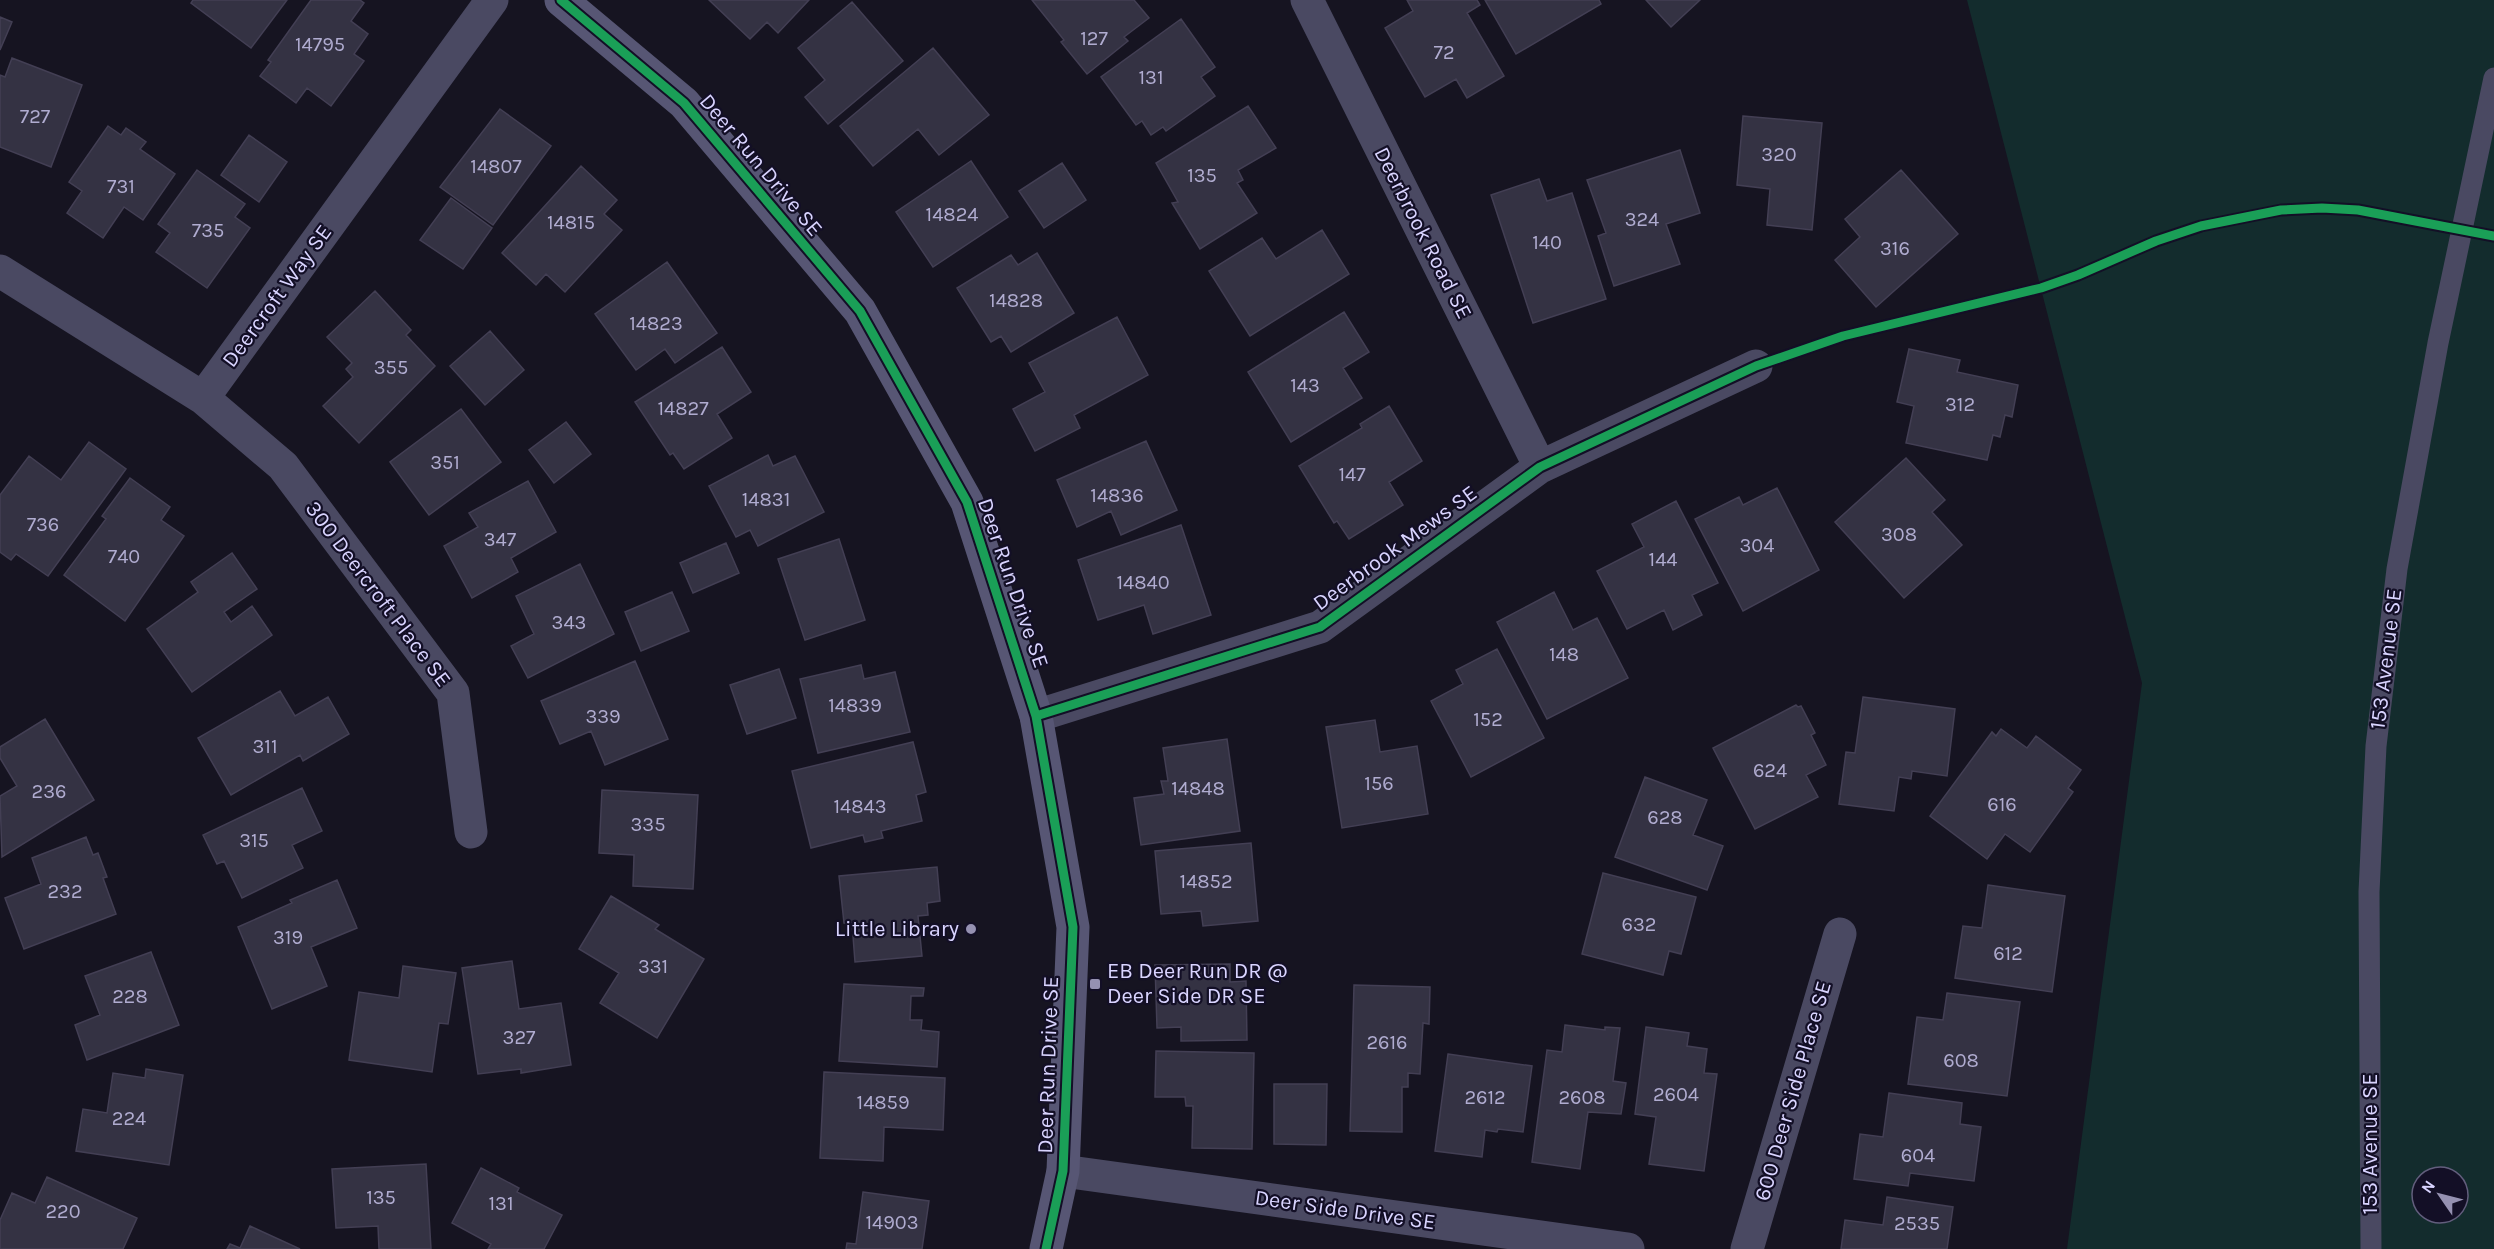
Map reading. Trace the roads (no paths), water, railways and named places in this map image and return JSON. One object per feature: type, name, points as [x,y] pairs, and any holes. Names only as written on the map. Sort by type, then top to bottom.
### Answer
[{"type":"street","name":"Deercroft Way SE","points":[[203,398],[492,0]]},
{"type":"street","name":"Deer Run Drive SE","points":[[561,0],[684,103],[860,311],[967,502],[1036,716],[1073,927],[1063,1171],[1046,1249]]},
{"type":"street","name":"Deerbrook Road SE","points":[[1307,0],[1540,467]]},
{"type":"street","points":[[0,271],[203,398]]},
{"type":"street","name":"Deerbrook Mews SE","points":[[1036,716],[1320,627],[1540,467],[1756,366]]},
{"type":"street","name":"300 Deercroft Place SE","points":[[203,398],[282,466],[453,693],[471,832]]},
{"type":"street","name":"600 Deer Side Place SE","points":[[1747,1249],[1840,934]]},
{"type":"street","name":"Deer Side Drive SE","points":[[1063,1171],[1628,1249]]},
{"type":"lane","name":"153 Avenue SE","points":[[2371,1249],[2369,892],[2376,746],[2399,558],[2438,343],[2494,78]]},
{"type":"place","name":"Little Library","points":[[971,929]]},
{"type":"place","name":"EB Deer Run DR @ Deer Side DR SE","points":[[1095,984]]}]
